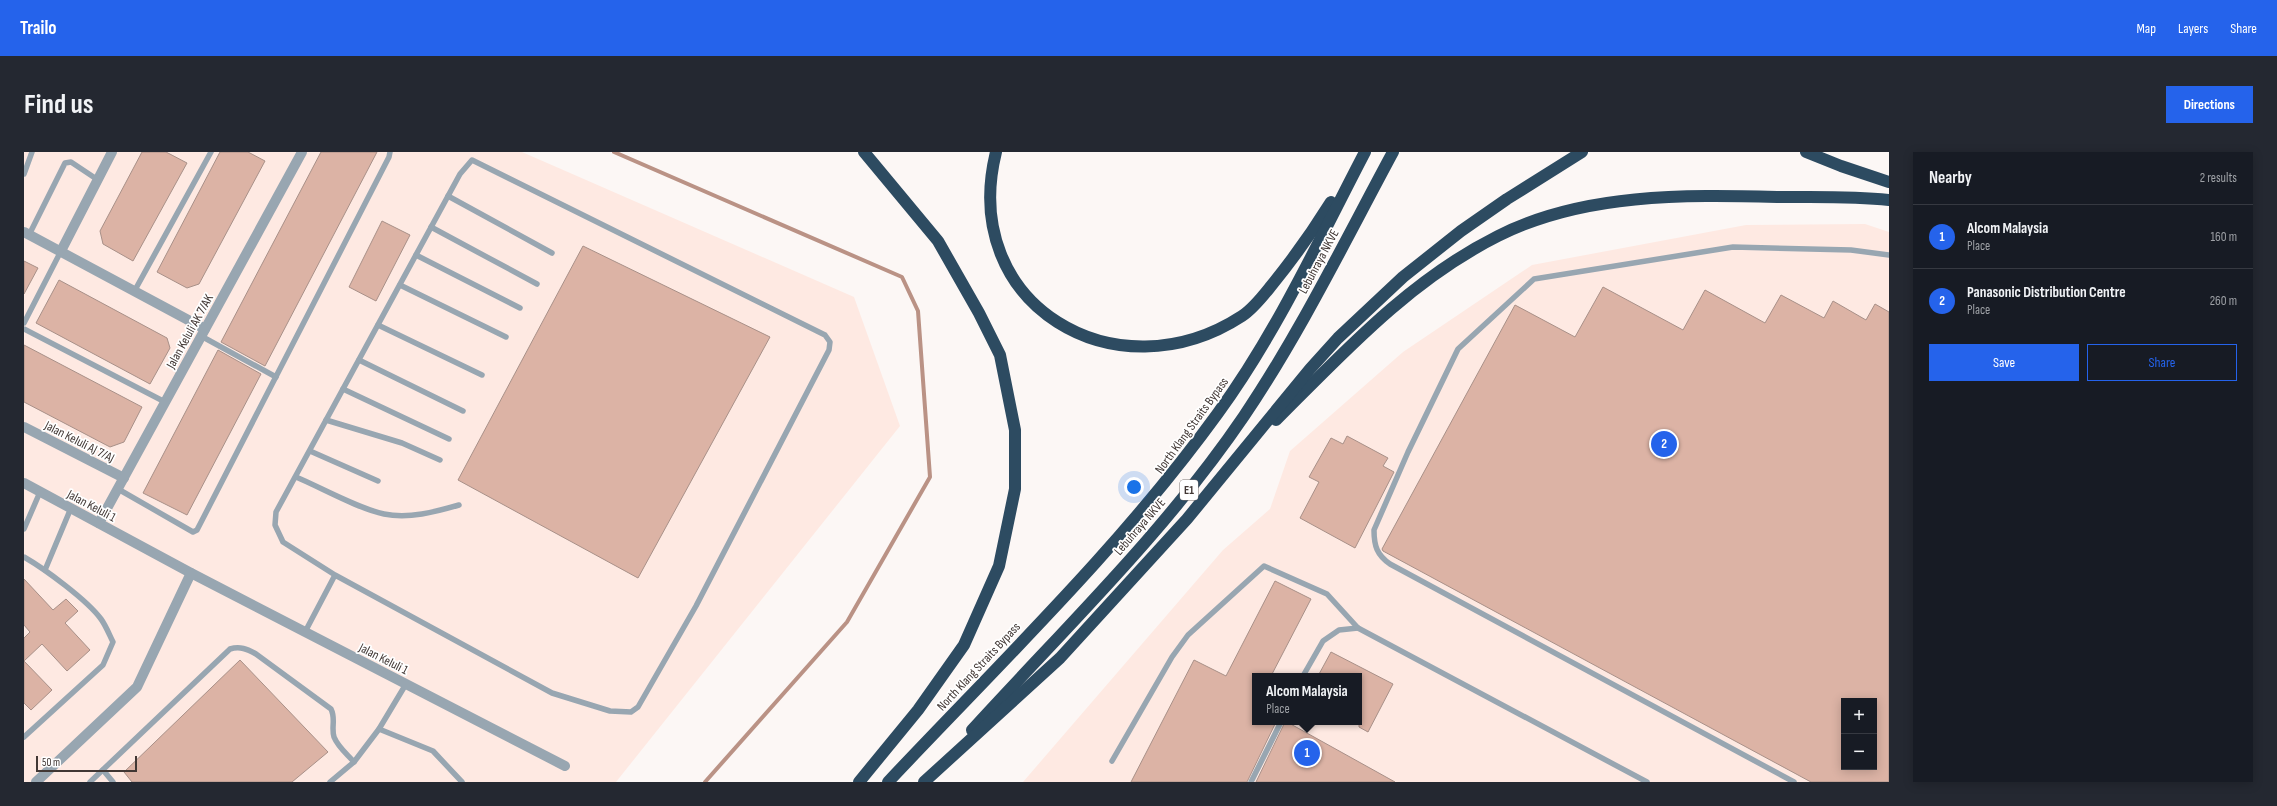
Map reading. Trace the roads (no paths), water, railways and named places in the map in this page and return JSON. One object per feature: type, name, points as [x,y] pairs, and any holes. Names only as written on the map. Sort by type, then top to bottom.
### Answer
[{"type":"highway","points":[[860,782],[918,710],[964,645],[999,566],[1015,489],[1015,430],[1000,355],[961,280],[938,241],[909,204],[864,152]]},
{"type":"highway","points":[[996,152],[991,184],[993,228],[1003,260],[1012,275],[1039,308],[1057,322],[1094,340],[1129,348],[1171,346],[1197,340],[1244,316],[1264,295],[1310,234],[1364,152]]},
{"type":"highway","name":"North Klang Straits Bypass","points":[[888,782],[1080,579],[1157,494],[1219,413],[1276,324],[1364,152]]},
{"type":"highway","name":"Lebuhraya NKVE","points":[[924,782],[1126,563],[1203,471],[1243,416],[1293,336],[1392,152]]},
{"type":"highway","points":[[924,782],[1060,658],[1187,519],[1310,369],[1338,338],[1403,277],[1461,231],[1507,199],[1582,152]]},
{"type":"highway","points":[[1806,152],[1841,166],[1889,182]]},
{"type":"highway","points":[[1225,471],[1378,319],[1439,271],[1498,236],[1556,214],[1614,201],[1724,196],[1889,200]]},
{"type":"street","points":[[61,251],[112,152]]},
{"type":"street","name":"Jalan Keluli AK 7/AK","points":[[99,523],[299,153]]},
{"type":"street","points":[[27,233],[135,290],[203,332]]},
{"type":"street","name":"Jalan Keluli AJ 7/AJ","points":[[24,427],[124,478]]},
{"type":"street","name":"Jalan Keluli 1","points":[[24,483],[191,573],[565,766]]},
{"type":"street","points":[[36,782],[137,687],[191,573]]},
{"type":"lane","points":[[24,174],[32,152]]},
{"type":"lane","points":[[135,290],[211,152]]},
{"type":"lane","points":[[118,489],[193,532],[197,530],[389,157],[390,152]]},
{"type":"lane","points":[[472,160],[826,335],[830,342],[829,350],[696,606],[638,707],[631,712],[610,712],[552,693],[335,575],[282,542],[278,534],[274,518],[276,512],[431,227],[460,174],[472,160]]},
{"type":"lane","points":[[27,233],[65,163],[71,162],[98,180]]},
{"type":"lane","points":[[448,196],[552,253]]},
{"type":"lane","points":[[431,227],[537,284]]},
{"type":"lane","points":[[1794,782],[1390,564],[1380,557],[1374,543],[1374,530],[1408,452],[1458,350],[1534,280],[1733,247],[1851,250],[1889,255]]},
{"type":"lane","points":[[24,323],[61,251]]},
{"type":"lane","points":[[416,255],[520,308]]},
{"type":"lane","points":[[400,285],[506,337]]},
{"type":"lane","points":[[378,325],[482,375]]},
{"type":"lane","points":[[24,329],[165,402]]},
{"type":"lane","points":[[203,332],[276,376]]},
{"type":"lane","points":[[359,360],[463,411]]},
{"type":"lane","points":[[343,389],[449,439]]},
{"type":"lane","points":[[326,420],[402,443],[440,460]]},
{"type":"lane","points":[[310,451],[378,481]]},
{"type":"lane","points":[[296,477],[383,514],[406,515],[432,513],[459,505]]},
{"type":"lane","points":[[24,529],[40,492]]},
{"type":"lane","points":[[45,570],[71,508]]},
{"type":"lane","points":[[24,557],[45,570],[101,619],[112,642],[104,665],[24,737]]},
{"type":"lane","points":[[1112,761],[1172,657],[1188,635],[1264,566],[1327,594],[1358,628],[1647,782]]},
{"type":"lane","points":[[305,632],[335,575]]},
{"type":"lane","points":[[1305,673],[1323,641],[1339,630],[1358,628]]},
{"type":"lane","points":[[90,782],[230,649],[235,648],[248,650],[256,654],[331,709],[334,718],[334,737],[338,745],[354,762]]},
{"type":"lane","points":[[330,782],[354,762],[379,729],[406,684]]},
{"type":"lane","points":[[1251,782],[1280,725]]},
{"type":"lane","points":[[379,729],[433,752],[462,782]]},
{"type":"lane","points":[[102,770],[113,782]]},
{"type":"waterway","points":[[614,152],[902,277],[918,311],[930,477],[847,622],[705,782]]},
{"type":"place","name":"Panasonic Distribution Centre","points":[[1664,444]]},
{"type":"place","name":"Alcom Malaysia","points":[[1307,753]]}]
